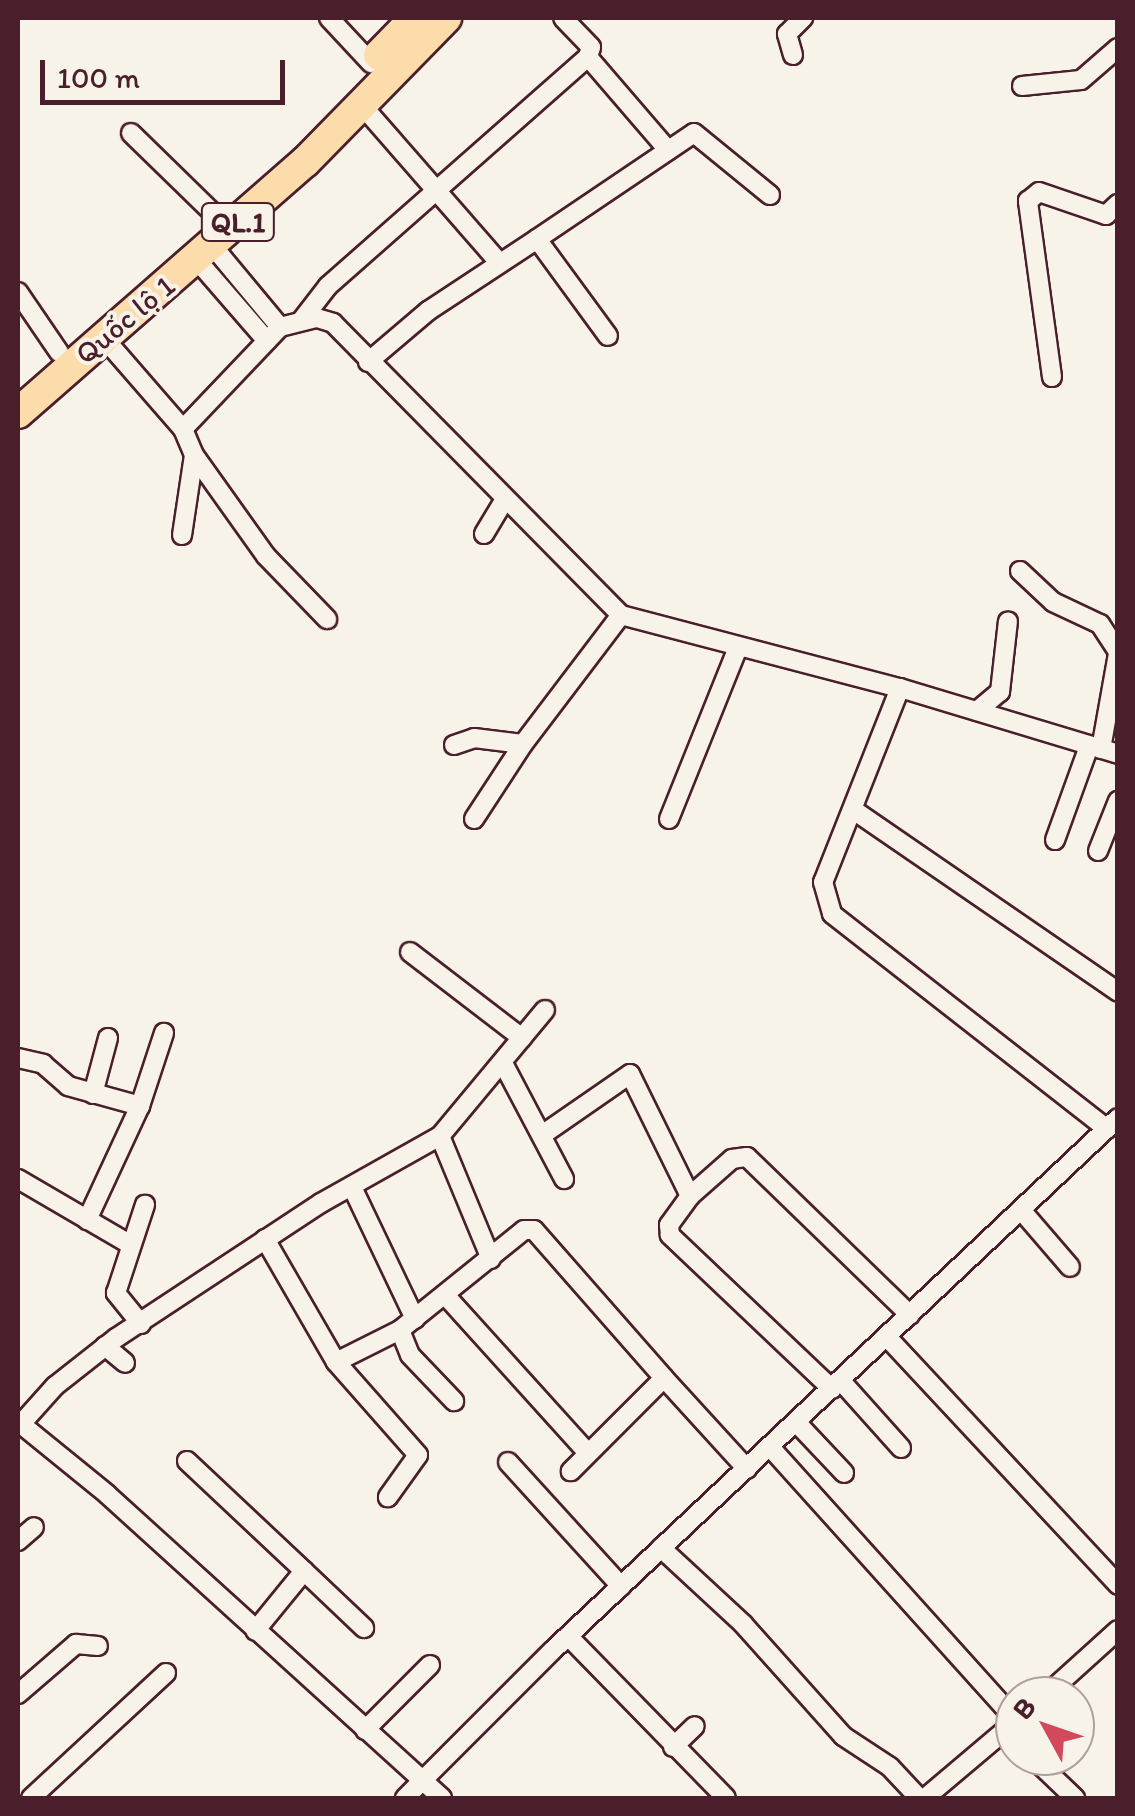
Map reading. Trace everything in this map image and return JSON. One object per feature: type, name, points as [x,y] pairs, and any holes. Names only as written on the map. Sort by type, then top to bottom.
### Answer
[{"type":"highway","name":"Quốc lộ 1","points":[[18,388],[59,352],[208,240],[415,18]]},
{"type":"highway","name":"Quốc lộ 1","points":[[18,412],[360,103],[446,18]]},
{"type":"street","points":[[329,18],[371,63]]},
{"type":"street","points":[[183,429],[273,334],[301,321],[328,286],[588,57],[590,47],[563,18]]},
{"type":"street","points":[[794,55],[786,34],[803,18]]},
{"type":"street","points":[[1022,86],[1081,80],[1116,53]]},
{"type":"street","points":[[588,57],[668,150]]},
{"type":"street","points":[[360,103],[498,261]]},
{"type":"street","points":[[131,133],[273,334]]},
{"type":"street","points":[[368,362],[498,261],[698,133],[770,195]]},
{"type":"street","points":[[1052,377],[1028,201],[1039,192],[1106,215],[1118,204]]},
{"type":"street","points":[[537,239],[608,336]]},
{"type":"street","points":[[18,292],[59,352]]},
{"type":"street","points":[[301,321],[333,323],[620,616],[900,688],[1102,750]]},
{"type":"street","points":[[103,338],[183,429],[194,455],[266,556],[328,619]]},
{"type":"street","points":[[182,535],[194,455]]},
{"type":"street","points":[[484,534],[504,500]]},
{"type":"street","points":[[1020,571],[1117,646],[1102,750],[1055,840]]},
{"type":"street","points":[[474,819],[523,744],[620,616]]},
{"type":"street","points":[[976,712],[1000,692],[1008,621]]},
{"type":"street","points":[[669,819],[738,647]]},
{"type":"street","points":[[405,1798],[568,1636],[1114,1123],[832,914],[822,882],[855,811],[900,688]]},
{"type":"street","points":[[454,745],[474,738],[523,744]]},
{"type":"street","points":[[1098,852],[1118,801]]},
{"type":"street","points":[[855,811],[1118,992]]},
{"type":"street","points":[[410,952],[522,1038]]},
{"type":"street","points":[[442,1798],[21,1419],[106,1346],[265,1239],[440,1136],[504,1064],[545,1010]]},
{"type":"street","points":[[87,1220],[140,1106],[164,1033]]},
{"type":"street","points":[[93,1094],[108,1038]]},
{"type":"street","points":[[18,1058],[36,1060],[68,1086],[140,1106]]},
{"type":"street","points":[[504,1064],[564,1179]]},
{"type":"street","points":[[542,1135],[630,1074],[690,1196]]},
{"type":"street","points":[[440,1136],[491,1258]]},
{"type":"street","points":[[901,1448],[670,1235],[669,1225],[690,1196],[732,1159],[747,1157],[910,1315]]},
{"type":"street","points":[[18,1179],[131,1246]]},
{"type":"street","points":[[353,1189],[408,1324],[410,1356],[454,1401]]},
{"type":"street","points":[[140,1324],[116,1293],[145,1205]]},
{"type":"street","points":[[1021,1210],[1070,1267]]},
{"type":"street","points":[[336,1362],[408,1324],[524,1230],[534,1230],[747,1469]]},
{"type":"street","points":[[265,1239],[336,1362],[416,1450],[418,1460],[388,1496]]},
{"type":"street","points":[[446,1296],[588,1453]]},
{"type":"street","points":[[887,1337],[1118,1585]]},
{"type":"street","points":[[106,1346],[125,1363]]},
{"type":"street","points":[[571,1471],[664,1378]]},
{"type":"street","points":[[796,1422],[844,1473]]},
{"type":"street","points":[[770,1447],[995,1708]]},
{"type":"street","points":[[187,1461],[364,1628]]},
{"type":"street","points":[[508,1462],[621,1586]]},
{"type":"street","points":[[18,1541],[34,1526]]},
{"type":"street","points":[[662,1548],[743,1624],[843,1736],[890,1767],[922,1798],[995,1741]]},
{"type":"street","points":[[255,1632],[304,1571]]},
{"type":"street","points":[[1066,1676],[1118,1630]]},
{"type":"street","points":[[568,1636],[726,1798]]},
{"type":"street","points":[[18,1694],[76,1644],[98,1646]]},
{"type":"street","points":[[365,1730],[430,1665]]},
{"type":"street","points":[[30,1798],[166,1673]]},
{"type":"street","points":[[673,1747],[695,1726]]},
{"type":"street","points":[[1051,1776],[1074,1798]]}]
